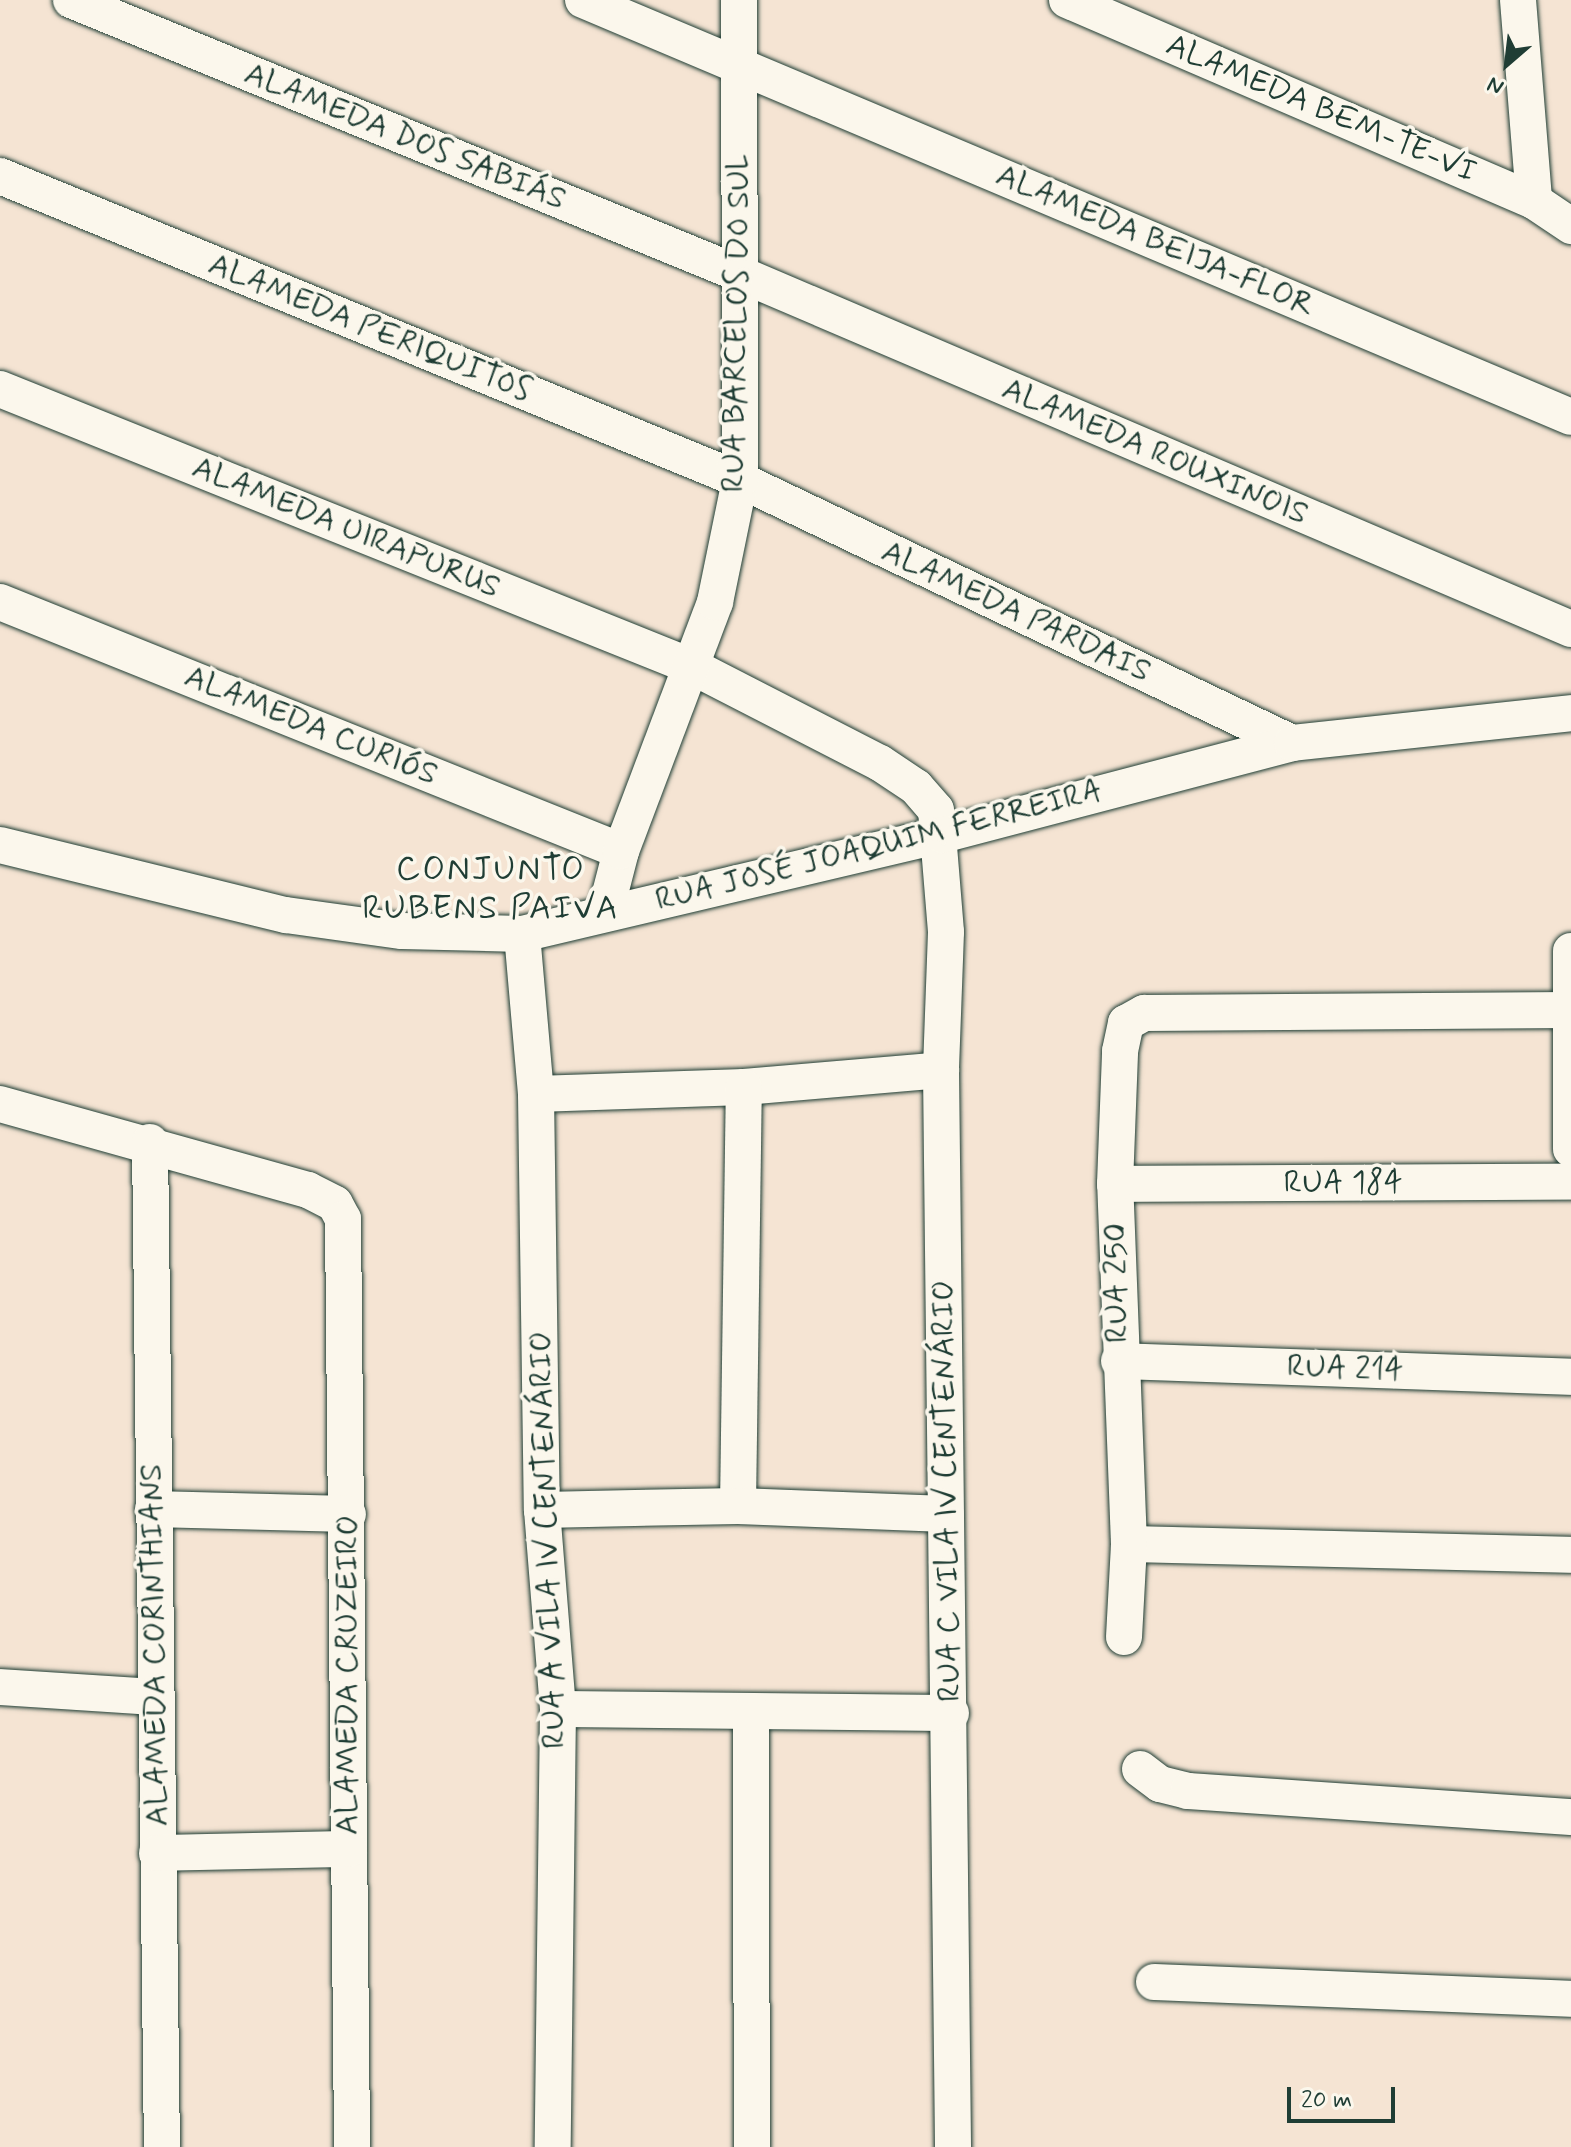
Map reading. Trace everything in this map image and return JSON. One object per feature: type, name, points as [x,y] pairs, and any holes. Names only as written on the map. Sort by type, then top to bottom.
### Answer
[{"type":"street","name":"ALAMEDA DOS SABIÁS","points":[[71,0],[740,274]]},
{"type":"street","name":"ALAMEDA BEIJA-FLOR","points":[[583,0],[1571,417]]},
{"type":"street","name":"RUA BARCELOS DO SUL","points":[[605,913],[621,851],[715,602],[740,480],[739,0]]},
{"type":"street","name":"ALAMEDA BEM-TE-VI","points":[[1067,0],[1534,201],[1571,226]]},
{"type":"street","points":[[1518,0],[1534,201]]},
{"type":"street","name":"ALAMEDA PERIQUITOS","points":[[0,176],[740,480]]},
{"type":"street","name":"ALAMEDA ROUXINOIS","points":[[740,274],[1571,629]]},
{"type":"street","name":"ALAMEDA UIRAPURUS","points":[[0,389],[693,667],[916,787],[936,810],[942,835]]},
{"type":"street","name":"ALAMEDA PARDAIS","points":[[740,480],[1292,743]]},
{"type":"street","name":"ALAMEDA CURIÓS","points":[[0,602],[621,851]]},
{"type":"street","name":"RUA JOSÉ JOAQUIM FERREIRA","points":[[0,845],[286,915],[402,931],[522,934],[942,835],[1292,743],[1571,713]]},
{"type":"street","name":"RUA C VILA IV CENTENÁRIO","points":[[942,835],[946,932],[941,1070],[951,1713],[953,2147]]},
{"type":"street","name":"RUA A VILA IV CENTENÁRIO","points":[[522,934],[536,1094],[542,1510],[558,1709],[553,2147]]},
{"type":"street","points":[[1571,951],[1571,1149]]},
{"type":"street","name":"RUA 250","points":[[1124,1637],[1129,1544],[1119,1361],[1115,1184],[1121,1035],[1126,1023],[1144,1013],[1569,1010]]},
{"type":"street","points":[[536,1094],[744,1087],[941,1070]]},
{"type":"street","points":[[738,1506],[744,1087]]},
{"type":"street","points":[[0,1104],[150,1142]]},
{"type":"street","name":"ALAMEDA CRUZEIRO","points":[[150,1142],[308,1190],[335,1204],[343,1219],[352,2147]]},
{"type":"street","name":"ALAMEDA CORINTHIANS","points":[[150,1142],[162,2147]]},
{"type":"street","name":"RUA 184","points":[[1115,1184],[1571,1182]]},
{"type":"street","name":"RUA 214","points":[[1119,1361],[1571,1377]]},
{"type":"street","points":[[542,1510],[738,1506],[946,1514]]},
{"type":"street","points":[[153,1509],[348,1514]]},
{"type":"street","points":[[1129,1544],[1571,1555]]},
{"type":"street","points":[[0,1687],[156,1697]]},
{"type":"street","points":[[558,1709],[951,1713]]},
{"type":"street","points":[[751,1712],[752,2147]]},
{"type":"street","points":[[1140,1769],[1160,1784],[1188,1791],[1571,1817]]},
{"type":"street","points":[[157,1853],[349,1849]]},
{"type":"street","points":[[1154,1982],[1571,1999]]},
{"type":"district","name":"CONJUNTO RUBENS PAIVA","points":[[491,888]]}]
